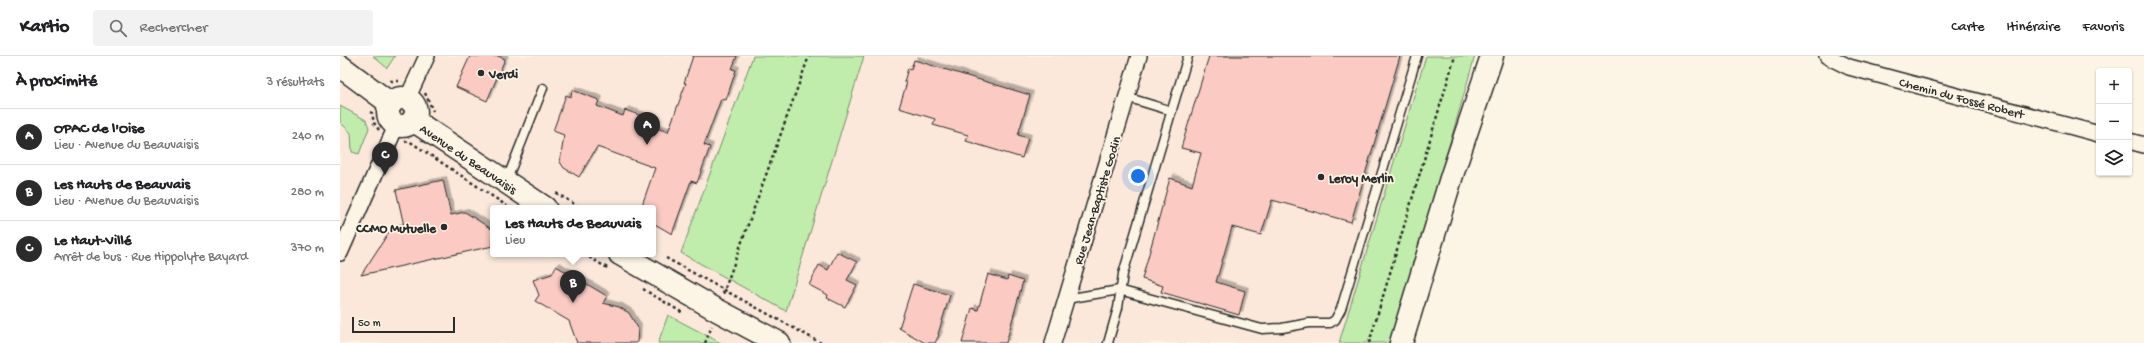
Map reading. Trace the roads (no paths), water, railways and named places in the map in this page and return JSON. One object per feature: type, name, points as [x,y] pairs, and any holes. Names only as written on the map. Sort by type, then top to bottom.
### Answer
[{"type":"street","points":[[404,96],[427,56]]},
{"type":"street","name":"Rue Jean-Baptiste Godin","points":[[1053,343],[1138,56]]},
{"type":"street","points":[[1452,175],[1463,125],[1483,56]]},
{"type":"street","points":[[1401,343],[1452,175],[1492,56]]},
{"type":"street","name":"Chemin du Fossé Robert","points":[[1827,56],[1849,67],[2096,133]]},
{"type":"street","points":[[340,66],[404,96],[412,102],[416,109],[400,127],[340,253]]},
{"type":"street","name":"Avenue du Beauvaisis","points":[[400,127],[506,183],[550,200]]},
{"type":"street","points":[[2132,142],[2144,145]]},
{"type":"street","points":[[626,257],[721,301],[779,343]]},
{"type":"lane","points":[[1108,343],[1118,308],[1119,290],[1188,56]]},
{"type":"lane","points":[[1066,299],[1119,290],[1262,329],[1282,328],[1310,323],[1326,324],[1335,320],[1341,309],[1417,56]]},
{"type":"lane","points":[[506,183],[543,88]]},
{"type":"lane","points":[[1126,97],[1172,111]]},
{"type":"place","name":"Verdi","points":[[481,73]]},
{"type":"place","name":"OPAC de l'Oise","points":[[647,145]]},
{"type":"place","name":"Le Haut-Villé","points":[[385,175]]},
{"type":"place","name":"Leroy Merlin","points":[[1321,177]]},
{"type":"place","name":"CCMO Mutuelle","points":[[444,227]]},
{"type":"place","name":"Les Hauts de Beauvais","points":[[573,303]]}]
